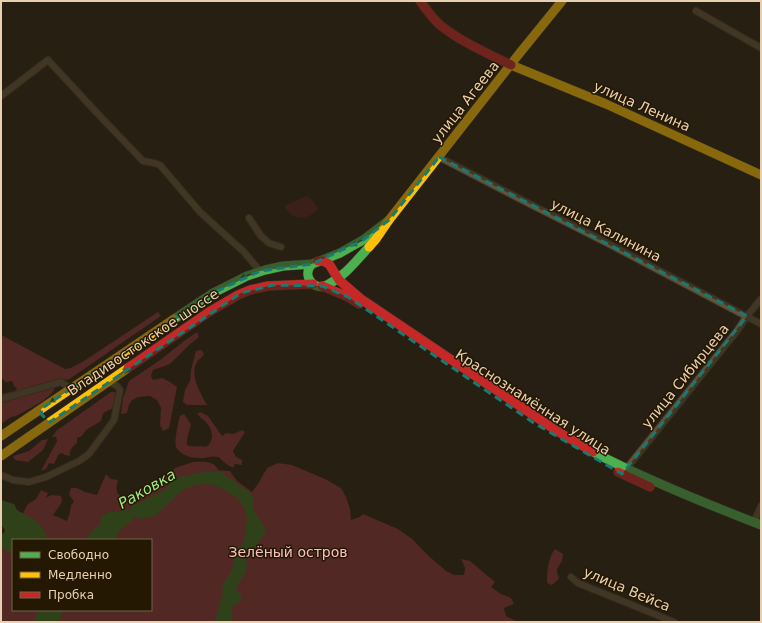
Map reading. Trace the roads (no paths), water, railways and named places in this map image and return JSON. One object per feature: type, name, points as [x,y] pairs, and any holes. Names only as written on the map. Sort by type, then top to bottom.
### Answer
[{"type":"main road","name":"улица Ленина","points":[[420,1],[435,20],[448,30],[474,46],[511,65],[693,143],[761,175]]},
{"type":"main road","name":"улица Агеева","points":[[337,278],[348,271],[376,239],[389,220],[562,1]]},
{"type":"main road","name":"улица Агеева","points":[[315,262],[340,253],[358,243],[389,220]]},
{"type":"main road","points":[[322,260],[329,263],[335,271],[337,278],[328,285],[317,285],[308,278],[309,267],[315,262],[322,260]]},
{"type":"main road","name":"Владивостокское шоссе","points":[[1,436],[212,293],[236,280],[260,271],[315,262]]},
{"type":"main road","name":"Краснознамённая улица","points":[[337,278],[361,298],[560,433],[654,489],[761,532]]},
{"type":"main road","name":"Владивостокское шоссе","points":[[1,456],[229,299],[242,293],[263,287],[289,284],[317,285]]},
{"type":"main road","name":"Краснознамённая улица","points":[[317,285],[348,297],[572,447],[625,471],[659,483],[758,523]]},
{"type":"main road","points":[[41,409],[42,415],[50,422]]},
{"type":"street","points":[[696,11],[761,48]]},
{"type":"street","points":[[1,96],[48,60],[143,161],[160,165],[200,212],[244,252],[260,271]]},
{"type":"street","name":"улица Калинина","points":[[439,157],[761,324]]},
{"type":"street","points":[[249,218],[261,236],[269,243],[281,247]]},
{"type":"street","name":"улица Сибирцева","points":[[625,471],[761,299]]},
{"type":"street","points":[[1,399],[61,382],[71,389]]},
{"type":"street","points":[[1,475],[13,480],[29,482],[79,462],[89,454],[114,420],[120,390],[117,386],[109,382]]},
{"type":"street","points":[[758,523],[761,506]]},
{"type":"street","name":"улица Вейса","points":[[571,577],[578,583],[674,622]]},
{"type":"water label","name":"Раковка","points":[[147,489]]},
{"type":"park label","name":"Зелёный остров","points":[[288,552]]}]
